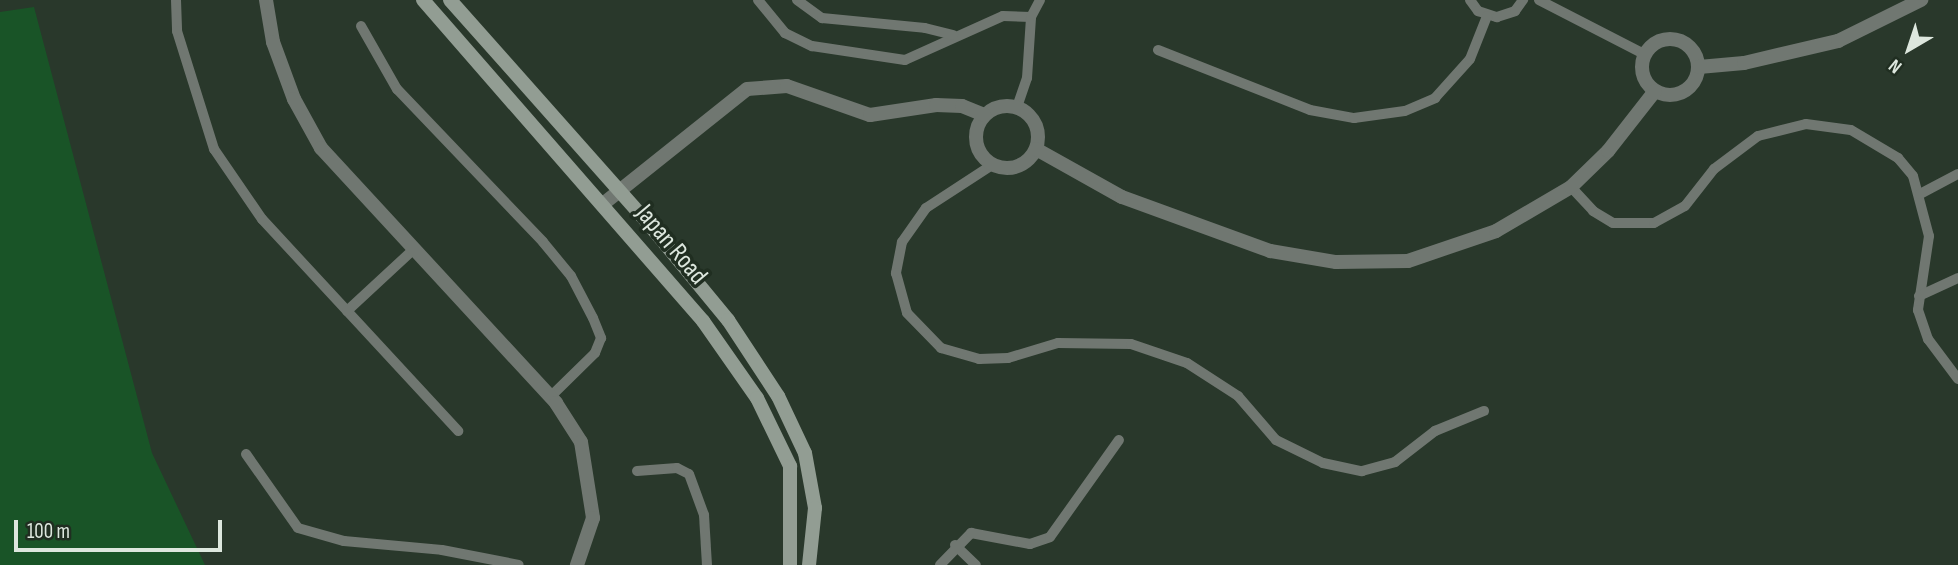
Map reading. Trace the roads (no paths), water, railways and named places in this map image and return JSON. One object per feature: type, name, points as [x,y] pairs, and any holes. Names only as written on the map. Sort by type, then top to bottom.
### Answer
[{"type":"main road","name":"Japan Road","points":[[423,0],[703,321],[757,398],[790,466],[790,565]]},
{"type":"main road","name":"Japan Road","points":[[450,0],[619,191],[728,320],[778,396],[805,453],[815,508],[809,565]]},
{"type":"street","points":[[176,0],[177,31],[214,149],[262,219],[458,431]]},
{"type":"street","points":[[265,0],[285,76],[321,148],[550,397],[581,442],[593,517],[577,565]]},
{"type":"street","points":[[758,0],[785,33],[812,46],[870,57],[905,60],[953,36],[1003,16],[1031,17]]},
{"type":"street","points":[[797,0],[822,18],[925,27],[953,36]]},
{"type":"street","points":[[1017,107],[1027,78],[1031,17],[1040,0]]},
{"type":"street","points":[[1470,0],[1487,16],[1506,15],[1523,0]]},
{"type":"street","points":[[1539,0],[1644,54]]},
{"type":"street","points":[[1699,67],[1744,63],[1838,41],[1921,0]]},
{"type":"street","points":[[1158,50],[1310,110],[1354,118],[1405,111],[1435,98],[1470,59],[1487,16]]},
{"type":"street","points":[[361,26],[397,89],[543,242],[571,276],[593,318],[601,338],[595,352],[550,397]]},
{"type":"street","points":[[1655,91],[1642,72],[1644,54],[1657,42],[1675,39],[1692,48],[1699,67]]},
{"type":"street","points":[[1655,91],[1685,91],[1699,67]]},
{"type":"street","points":[[603,204],[747,89],[787,86],[870,115],[936,105],[962,106],[984,115]]},
{"type":"street","points":[[1036,149],[1122,197],[1270,251],[1336,262],[1421,257],[1496,231],[1571,187],[1608,152],[1655,91]]},
{"type":"street","points":[[992,165],[976,142],[984,115],[1000,106],[1017,107],[1038,129],[1036,149],[1022,164],[992,165],[926,208],[902,242],[896,273],[907,313],[941,348],[999,359],[1058,343],[1131,344],[1187,363],[1238,396],[1276,440],[1323,463],[1362,471],[1395,462],[1435,431],[1484,411]]},
{"type":"street","points":[[1571,187],[1593,211],[1614,223],[1654,223],[1685,206],[1733,151],[1758,136],[1806,124],[1851,130],[1898,158],[1920,194],[1929,236],[1919,296],[1928,339],[1958,379]]},
{"type":"street","points":[[1920,194],[1958,174]]},
{"type":"street","points":[[347,311],[414,249]]},
{"type":"street","points":[[1919,296],[1958,278]]},
{"type":"street","points":[[940,565],[955,545],[982,532],[1030,544],[1050,537],[1119,440]]},
{"type":"street","points":[[246,454],[298,528],[344,541],[519,565]]},
{"type":"street","points":[[637,471],[677,468],[689,474],[704,515],[707,565]]},
{"type":"street","points":[[955,545],[975,565]]}]
